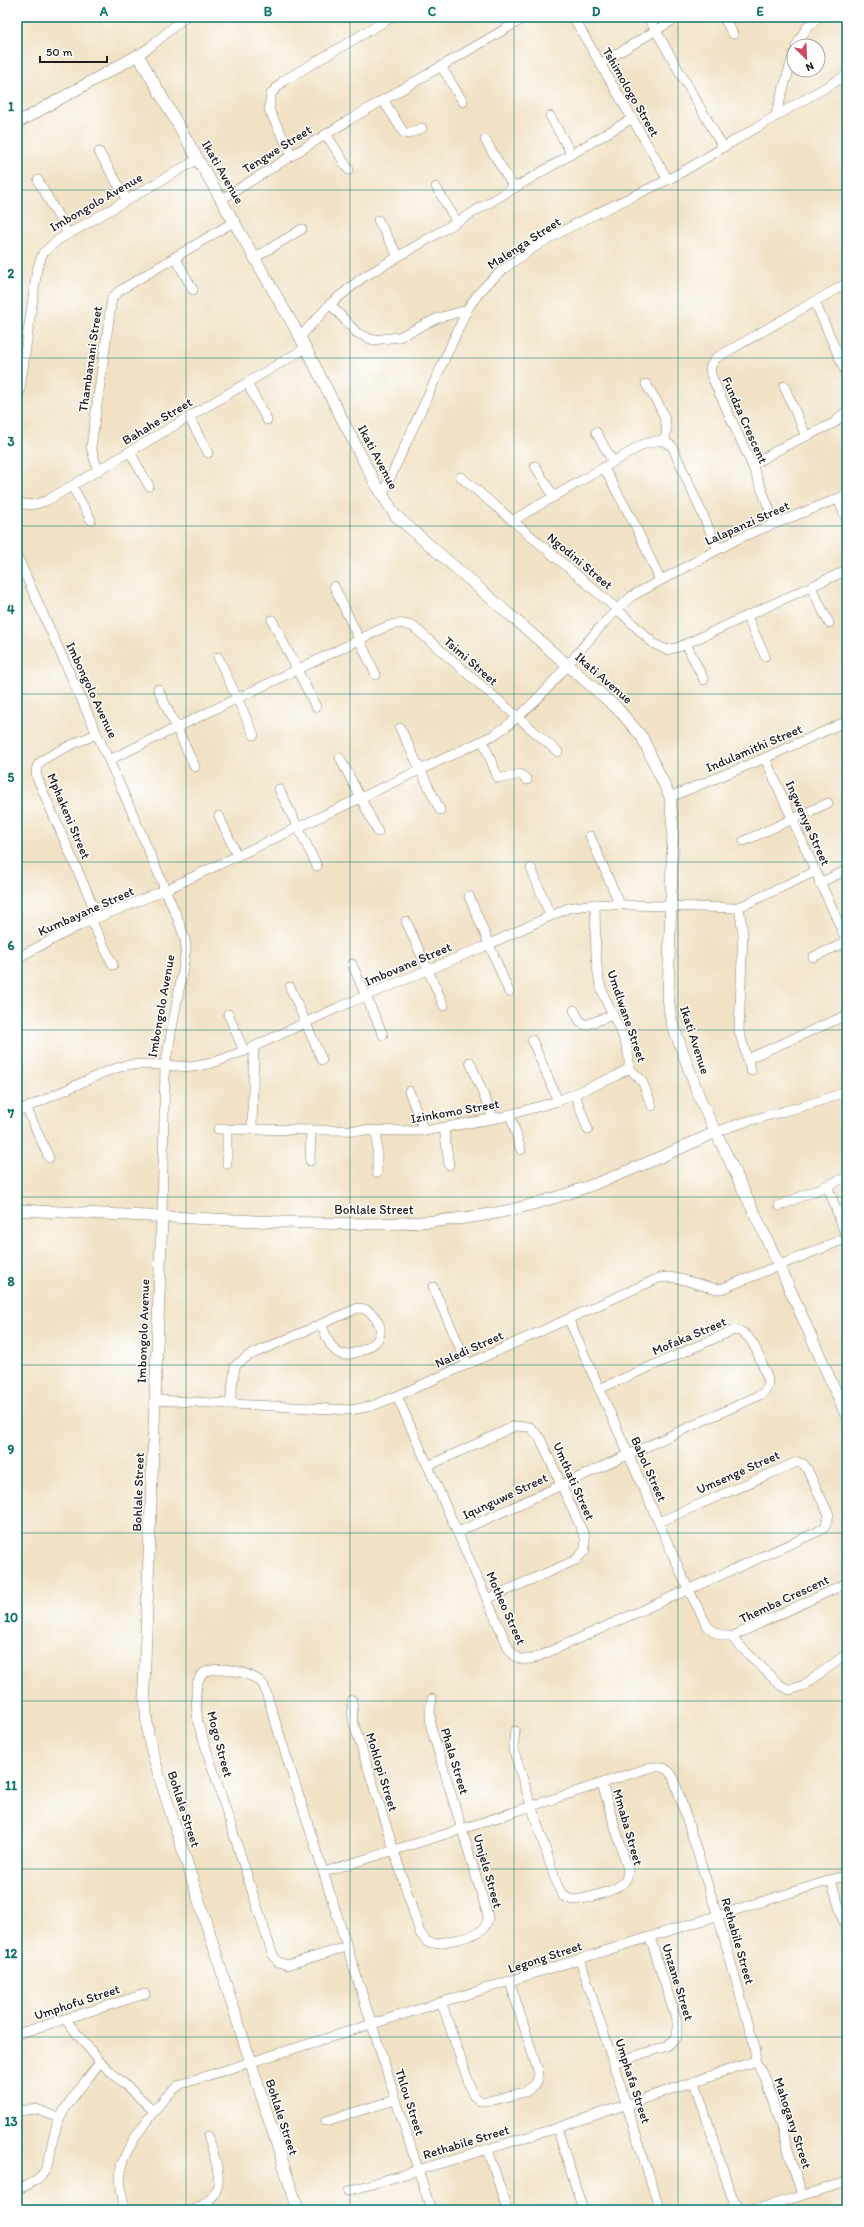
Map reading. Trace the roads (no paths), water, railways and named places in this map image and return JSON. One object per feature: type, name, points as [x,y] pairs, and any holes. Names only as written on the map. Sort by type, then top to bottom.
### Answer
[{"type":"street","points":[[17,123],[138,55],[150,47],[185,17]]},
{"type":"street","points":[[292,155],[271,114],[269,108],[271,94],[288,77],[392,17]]},
{"type":"street","name":"Tengwe Street","points":[[222,199],[326,134],[526,17]]},
{"type":"street","name":"Tshimologo Street","points":[[573,17],[668,180]]},
{"type":"street","points":[[648,17],[724,147]]},
{"type":"street","points":[[600,64],[678,17]]},
{"type":"street","points":[[723,17],[733,34]]},
{"type":"street","points":[[801,38],[807,27],[819,17]]},
{"type":"street","name":"Ikati Avenue","points":[[138,55],[256,257],[306,348],[382,496],[395,515],[569,666],[631,722],[653,758],[670,797],[673,829],[670,906],[669,1009],[700,1098],[780,1267],[847,1417]]},
{"type":"street","points":[[441,66],[463,102]]},
{"type":"street","name":"Malenga Street","points":[[382,496],[467,310],[488,282],[518,260],[601,211],[668,180],[847,75]]},
{"type":"street","points":[[775,116],[786,78]]},
{"type":"street","points":[[383,100],[404,133],[408,134],[422,128]]},
{"type":"street","points":[[550,116],[572,153]]},
{"type":"street","points":[[300,337],[330,304],[362,278],[631,118]]},
{"type":"street","name":"Tengwe Street","points":[[326,134],[349,170]]},
{"type":"street","points":[[485,140],[514,188]]},
{"type":"street","points":[[99,152],[127,200]]},
{"type":"street","name":"Imbongolo Avenue","points":[[17,410],[18,388],[40,260],[48,247],[198,159]]},
{"type":"street","points":[[38,180],[68,234]]},
{"type":"street","points":[[436,187],[457,222]]},
{"type":"street","points":[[378,220],[398,256]]},
{"type":"street","name":"Thambanani Street","points":[[98,471],[91,447],[111,302],[119,291],[235,221]]},
{"type":"street","points":[[256,257],[302,229]]},
{"type":"street","points":[[175,257],[193,290]]},
{"type":"street","name":"Fundza Crescent","points":[[775,523],[752,465],[710,375],[710,367],[716,358],[847,283]]},
{"type":"street","points":[[815,302],[847,375]]},
{"type":"street","points":[[330,304],[357,333],[372,340],[399,337],[438,318],[467,310]]},
{"type":"street","name":"Bahahe Street","points":[[17,503],[32,505],[42,504],[306,348]]},
{"type":"street","points":[[247,383],[267,420]]},
{"type":"street","points":[[646,384],[665,418],[668,429],[665,441]]},
{"type":"street","points":[[784,386],[806,436]]},
{"type":"street","points":[[752,465],[779,449],[834,423],[847,410]]},
{"type":"street","points":[[189,417],[208,453]]},
{"type":"street","points":[[596,432],[613,462]]},
{"type":"street","points":[[512,521],[644,444],[654,441],[665,441],[672,446],[718,549]]},
{"type":"street","points":[[130,452],[149,486]]},
{"type":"street","points":[[535,466],[554,497]]},
{"type":"street","points":[[604,468],[635,525],[660,580]]},
{"type":"street","name":"Ngodini Street","points":[[461,477],[617,609],[660,648],[673,649],[686,644],[847,570]]},
{"type":"street","points":[[72,486],[91,520]]},
{"type":"street","name":"Lalapanzi Street","points":[[165,890],[483,741],[517,718],[569,666],[617,609],[632,596],[718,549],[775,523],[847,495]]},
{"type":"street","points":[[838,499],[847,521]]},
{"type":"street","name":"Imbongolo Avenue","points":[[17,556],[39,609],[109,760],[182,930],[186,948],[165,1066],[162,1217],[155,1400]]},
{"type":"street","points":[[334,586],[376,675]]},
{"type":"street","points":[[811,587],[829,623]]},
{"type":"street","points":[[747,617],[766,656]]},
{"type":"street","points":[[272,620],[316,707]]},
{"type":"street","name":"Tsimi Street","points":[[109,760],[394,624],[408,624],[558,752]]},
{"type":"street","points":[[686,644],[704,680]]},
{"type":"street","points":[[218,657],[254,735]]},
{"type":"street","points":[[158,690],[195,767]]},
{"type":"street","name":"Indulamithi Street","points":[[670,797],[765,758],[847,721]]},
{"type":"street","points":[[400,728],[440,810]]},
{"type":"street","name":"Mphakeni Street","points":[[94,919],[38,780],[36,767],[43,759],[97,734]]},
{"type":"street","points":[[483,741],[498,778],[520,774],[527,780]]},
{"type":"street","points":[[340,758],[378,832]]},
{"type":"street","name":"Ingwenya Street","points":[[765,758],[814,872],[847,942]]},
{"type":"street","points":[[279,789],[317,866]]},
{"type":"street","points":[[744,842],[828,803]]},
{"type":"street","points":[[219,816],[237,856]]},
{"type":"street","points":[[590,836],[620,905]]},
{"type":"street","points":[[531,868],[550,915]]},
{"type":"street","points":[[819,883],[847,870]]},
{"type":"street","name":"Imbovane Street","points":[[17,1112],[118,1068],[136,1064],[203,1066],[244,1052],[304,1023],[490,944],[550,915],[573,907],[595,904],[739,907],[814,872]]},
{"type":"street","name":"Kumbayane Street","points":[[17,958],[94,919],[165,890]]},
{"type":"street","points":[[469,896],[509,992]]},
{"type":"street","name":"Umdlwane Street","points":[[595,904],[597,970],[601,986],[628,1050],[629,1068],[642,1081],[652,1106]]},
{"type":"street","points":[[739,907],[743,932],[739,1031],[751,1071]]},
{"type":"street","points":[[94,919],[113,966]]},
{"type":"street","points":[[406,921],[444,1006]]},
{"type":"street","points":[[813,957],[847,942]]},
{"type":"street","points":[[352,964],[383,1034]]},
{"type":"street","points":[[290,988],[304,1023],[322,1060]]},
{"type":"street","points":[[574,1010],[580,1021],[585,1025],[613,1015]]},
{"type":"street","points":[[228,1014],[244,1052]]},
{"type":"street","points":[[747,1059],[847,1015]]},
{"type":"street","points":[[532,1040],[558,1101]]},
{"type":"street","points":[[252,1129],[254,1047]]},
{"type":"street","points":[[470,1062],[493,1118]]},
{"type":"street","name":"Izinkomo Street","points":[[226,1164],[223,1129],[377,1132],[424,1131],[444,1128],[510,1114],[558,1101],[575,1095],[616,1076],[629,1068]]},
{"type":"street","points":[[409,1091],[424,1131]]},
{"type":"street","points":[[716,1132],[753,1119],[827,1099],[847,1091]]},
{"type":"street","points":[[575,1095],[588,1130]]},
{"type":"street","points":[[26,1107],[50,1158]]},
{"type":"street","points":[[510,1114],[521,1150]]},
{"type":"street","points":[[444,1128],[449,1165]]},
{"type":"street","points":[[310,1161],[311,1130]]},
{"type":"street","points":[[377,1132],[377,1172]]},
{"type":"street","name":"Bohlale Street","points":[[17,1210],[371,1225],[411,1224],[465,1218],[544,1201],[586,1187],[628,1171],[716,1132]]},
{"type":"street","points":[[779,1206],[828,1187],[847,1177]]},
{"type":"street","points":[[828,1187],[847,1239]]},
{"type":"street","name":"Naledi Street","points":[[155,1400],[351,1410],[372,1406],[398,1396],[467,1363],[569,1320],[660,1278],[675,1278],[702,1286],[721,1289],[780,1267],[847,1239]]},
{"type":"street","points":[[433,1287],[467,1363]]},
{"type":"street","points":[[230,1405],[232,1374],[235,1366],[240,1360],[321,1324],[353,1310],[364,1308],[372,1313],[380,1333],[379,1337],[372,1345],[344,1355],[336,1352],[333,1348],[321,1324]]},
{"type":"street","name":"Babol Street","points":[[569,1320],[688,1589],[708,1627]]},
{"type":"street","name":"Mofaka Street","points":[[599,1389],[734,1330],[739,1330],[749,1337],[768,1376],[768,1388],[760,1396],[629,1455]]},
{"type":"street","name":"Motheo Street","points":[[398,1396],[487,1599],[512,1654],[517,1658],[528,1660],[688,1589]]},
{"type":"street","name":"Bohlale Street","points":[[155,1400],[144,1693],[145,1717],[153,1756],[298,2210]]},
{"type":"street","name":"Umthati Street","points":[[428,1466],[515,1426],[523,1425],[530,1427],[540,1438],[562,1484],[585,1537],[586,1543],[582,1556],[569,1564],[487,1599]]},
{"type":"street","name":"Iqunguwe Street","points":[[458,1532],[629,1455]]},
{"type":"street","name":"Umsenge Street","points":[[659,1522],[797,1462],[803,1464],[808,1469],[827,1508],[828,1522],[825,1527],[817,1532],[688,1589]]},
{"type":"street","name":"Themba Crescent","points":[[731,1637],[847,1584]]},
{"type":"street","name":"Themba Crescent","points":[[708,1627],[718,1634],[731,1637],[780,1685],[790,1690],[804,1685],[847,1654]]},
{"type":"street","name":"Mogo Street","points":[[346,1947],[287,1965],[278,1962],[272,1953],[198,1723],[197,1687],[200,1676],[204,1672],[216,1669],[247,1673],[262,1683],[372,2025]]},
{"type":"street","name":"Phala Street","points":[[432,1699],[430,1718],[431,1727],[462,1829]]},
{"type":"street","name":"Mohlopi Street","points":[[352,1700],[353,1721],[393,1850]]},
{"type":"street","points":[[515,1731],[513,1749],[531,1806]]},
{"type":"street","name":"Rethabile Street","points":[[324,1872],[602,1784],[653,1766],[662,1766],[668,1770],[674,1779],[718,1917],[756,2051],[755,2061],[695,2082],[557,2128],[349,2191]]},
{"type":"street","name":"Mmaba Street","points":[[531,1806],[563,1896],[573,1900],[579,1900],[616,1889],[625,1881],[628,1870],[602,1784]]},
{"type":"street","name":"Umjele Street","points":[[393,1850],[423,1938],[432,1944],[438,1944],[475,1933],[484,1928],[488,1922],[487,1909],[462,1829]]},
{"type":"street","name":"Legong Street","points":[[124,2210],[120,2180],[123,2159],[153,2110],[181,2084],[442,2004],[847,1875]]},
{"type":"street","points":[[832,1880],[847,1933]]},
{"type":"street","name":"Unzane Street","points":[[613,2063],[667,2046],[677,2037],[677,2022],[650,1937]]},
{"type":"street","name":"Umphafa Street","points":[[580,1959],[660,2210]]},
{"type":"street","points":[[442,2004],[473,2096],[480,2101],[489,2102],[525,2092],[536,2084],[539,2074],[510,1982]]},
{"type":"street","name":"Umphofu Street","points":[[17,2034],[145,1994]]},
{"type":"street","points":[[65,2019],[100,2062],[153,2110]]},
{"type":"street","name":"Thlou Street","points":[[372,2025],[431,2210]]},
{"type":"street","name":"Mahogany Street","points":[[755,2061],[766,2079],[802,2195]]},
{"type":"street","points":[[17,2189],[32,2184],[44,2175],[60,2118],[100,2062]]},
{"type":"street","points":[[695,2082],[731,2195],[740,2208],[744,2210],[757,2209],[847,2182]]},
{"type":"street","points":[[326,2121],[395,2100]]},
{"type":"street","points":[[17,2111],[36,2109],[60,2118]]},
{"type":"street","points":[[557,2128],[583,2210]]},
{"type":"street","points":[[191,2210],[209,2201],[218,2188],[218,2167],[208,2136]]},
{"type":"street","points":[[488,2149],[507,2210]]}]
